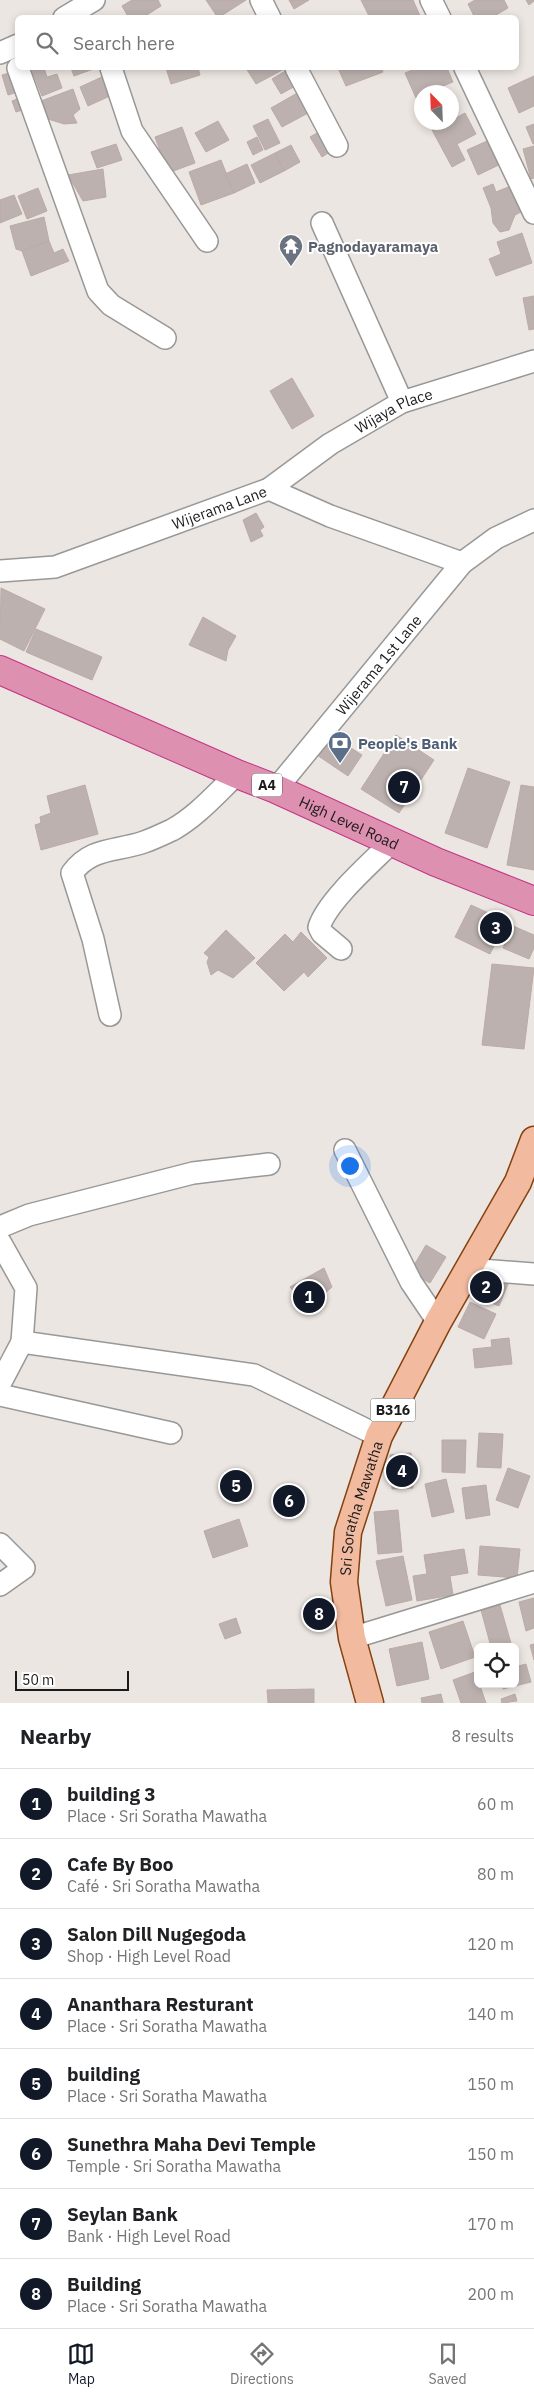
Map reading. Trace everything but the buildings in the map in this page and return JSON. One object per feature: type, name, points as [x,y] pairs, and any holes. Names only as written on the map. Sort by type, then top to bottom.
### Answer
[{"type":"highway","name":"High Level Road","points":[[0,670],[237,774],[276,788],[392,842],[534,900]]},
{"type":"main road","name":"Sri Soratha Mawatha","points":[[370,1703],[352,1638],[344,1582],[348,1532],[379,1436],[438,1322],[518,1182],[534,1140]]},
{"type":"street","points":[[261,0],[268,15]]},
{"type":"street","points":[[431,0],[438,15]]},
{"type":"street","points":[[72,15],[92,7]]},
{"type":"street","points":[[18,70],[98,291],[111,305],[164,338]]},
{"type":"street","points":[[112,70],[132,132],[207,241]]},
{"type":"street","points":[[297,70],[337,146]]},
{"type":"street","points":[[466,70],[534,213]]},
{"type":"street","points":[[322,223],[402,402]]},
{"type":"street","name":"Wijaya Place","points":[[269,489],[330,444],[402,402],[534,361]]},
{"type":"street","name":"Wijerama Lane","points":[[0,571],[55,567],[269,489],[330,516],[462,563]]},
{"type":"street","name":"Wijerama 1st Lane","points":[[276,788],[462,563],[496,538],[534,520]]},
{"type":"street","points":[[110,1015],[93,939],[72,874],[80,862],[89,856],[143,843],[173,829],[195,814],[237,774]]},
{"type":"street","points":[[341,949],[322,933],[319,926],[322,919],[348,887],[392,842]]},
{"type":"street","points":[[345,1150],[410,1282],[438,1322]]},
{"type":"street","points":[[0,1227],[29,1216],[193,1173],[268,1164]]},
{"type":"street","points":[[0,1242],[26,1288],[22,1342],[0,1384]]},
{"type":"street","points":[[468,1269],[534,1274]]},
{"type":"street","points":[[22,1342],[254,1375],[379,1436]]},
{"type":"street","points":[[0,1395],[171,1433]]},
{"type":"street","points":[[0,1544],[24,1568],[0,1585]]},
{"type":"street","points":[[352,1638],[534,1582]]},
{"type":"place","name":"Pagnodayaramaya","points":[[291,267]]},
{"type":"place","name":"People's Bank","points":[[340,764]]},
{"type":"place","name":"Seylan Bank","points":[[404,787]]},
{"type":"place","name":"Salon Dill Nugegoda","points":[[496,928]]},
{"type":"place","name":"Cafe By Boo","points":[[486,1287]]},
{"type":"place","name":"building 3","points":[[309,1297]]},
{"type":"place","name":"Ananthara Resturant","points":[[402,1471]]},
{"type":"place","name":"building","points":[[236,1486]]},
{"type":"place","name":"Sunethra Maha Devi Temple","points":[[289,1501]]},
{"type":"place","name":"Building","points":[[319,1614]]}]
